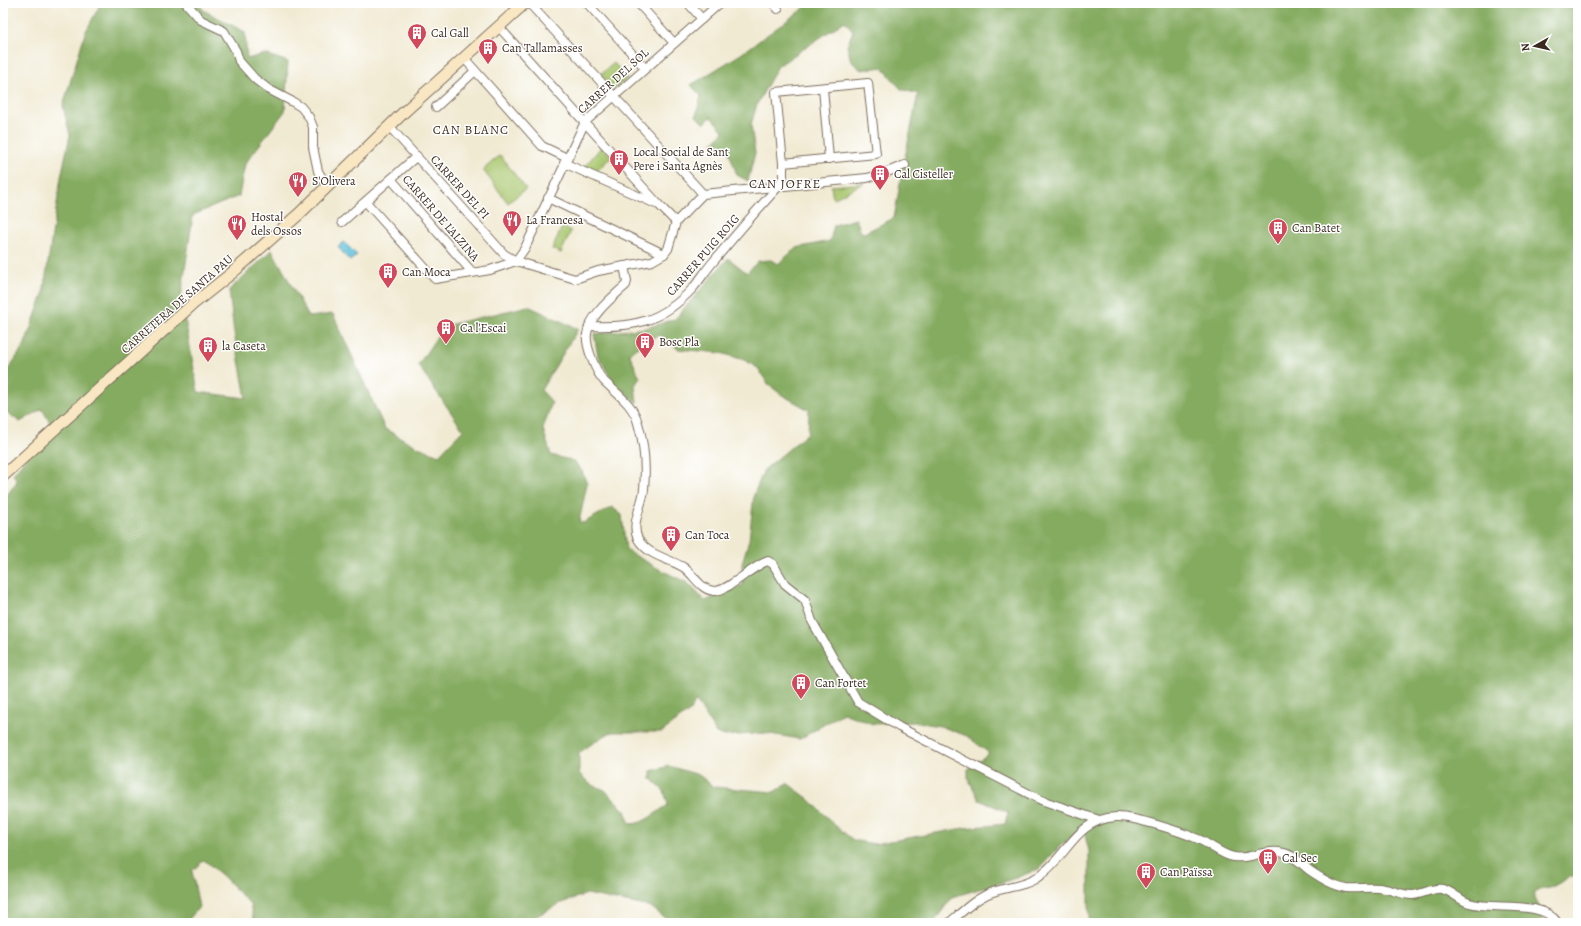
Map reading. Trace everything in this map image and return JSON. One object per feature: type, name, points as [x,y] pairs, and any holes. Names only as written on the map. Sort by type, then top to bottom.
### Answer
[{"type":"main road","name":"CARRETERA DE SANTA PAU","points":[[3,476],[193,304],[232,273],[327,187],[390,126],[525,3]]},
{"type":"street","points":[[186,3],[202,20],[224,31],[236,51],[239,61],[255,79],[268,89],[301,107],[309,117],[313,127],[313,147],[318,171],[327,187]]},
{"type":"street","points":[[529,3],[613,97],[703,194]]},
{"type":"street","points":[[587,3],[645,68]]},
{"type":"street","points":[[638,3],[674,43]]},
{"type":"street","points":[[688,3],[702,19]]},
{"type":"street","name":"CARRER DEL SOL","points":[[516,261],[525,248],[585,122],[720,3]]},
{"type":"street","points":[[499,27],[676,222]]},
{"type":"street","points":[[464,58],[542,146],[566,161],[659,205]]},
{"type":"street","points":[[436,107],[475,71]]},
{"type":"street","points":[[783,163],[829,159],[876,154],[868,83],[823,88],[829,159]]},
{"type":"street","name":"CARRER PUIG ROIG","points":[[589,326],[615,327],[646,322],[673,308],[693,288],[708,267],[777,188],[783,178],[783,163],[776,92],[823,88]]},
{"type":"street","name":"CARRER DEL PI","points":[[390,126],[504,254],[516,261],[575,280],[598,271],[652,261],[664,254]]},
{"type":"street","points":[[342,222],[417,156]]},
{"type":"street","points":[[548,198],[664,254],[668,249],[676,222],[703,194],[777,188],[867,178],[882,174],[905,164]]},
{"type":"street","name":"CARRER DE L'ALZINA","points":[[391,179],[472,272]]},
{"type":"street","points":[[366,202],[435,279],[490,270],[516,261]]},
{"type":"street","points":[[624,266],[627,281],[626,285],[598,312],[586,334],[591,357],[603,380],[628,404],[637,419],[642,436],[644,489],[636,522],[638,538],[646,548],[658,556],[684,568],[706,589],[715,591],[723,588],[760,563],[768,561],[773,564],[786,584],[805,600],[812,621],[858,702],[899,727],[1042,800],[1100,820]]},
{"type":"street","points":[[949,923],[985,896],[1038,878],[1090,824],[1100,820],[1117,817],[1163,827],[1198,839],[1234,858],[1270,852],[1284,853],[1292,856],[1310,870],[1330,882],[1343,887],[1359,889],[1381,888],[1403,895],[1414,895],[1440,888],[1461,900],[1481,906],[1532,908],[1542,910],[1555,918],[1558,923]]},
{"type":"green space","points":[[101,3],[199,3],[203,10],[245,32],[247,59],[265,54],[288,62],[285,111],[245,164],[239,196],[193,215],[181,297],[198,392],[246,398],[234,333],[229,290],[272,250],[309,317],[333,314],[385,429],[418,447],[439,455],[463,430],[418,365],[444,326],[528,306],[578,329],[541,390],[552,402],[543,429],[551,455],[574,461],[582,471],[587,484],[579,522],[583,523],[612,507],[622,515],[626,550],[659,569],[688,583],[705,601],[743,585],[742,563],[749,540],[754,494],[764,470],[808,433],[809,410],[782,395],[769,385],[758,368],[744,360],[721,353],[678,349],[659,335],[629,353],[640,378],[635,385],[637,403],[614,383],[598,356],[594,334],[646,328],[675,319],[728,258],[747,273],[758,261],[771,260],[778,264],[796,248],[830,241],[834,225],[856,219],[861,232],[864,233],[894,218],[918,94],[901,89],[882,67],[861,70],[851,61],[847,46],[853,31],[845,21],[778,66],[757,104],[751,125],[755,153],[748,181],[737,175],[729,152],[713,142],[724,132],[711,117],[704,124],[696,116],[701,96],[691,85],[741,54],[811,3],[1578,3],[1578,877],[1570,877],[1550,888],[1539,890],[1535,893],[1535,899],[1540,908],[1543,923],[1089,923],[1089,851],[1083,828],[1060,846],[1039,869],[1010,880],[952,897],[934,922],[929,923],[678,923],[665,918],[651,907],[587,894],[561,903],[524,923],[254,923],[250,904],[223,876],[204,860],[192,871],[199,907],[186,923],[3,923],[3,501],[17,481],[13,474],[52,426],[42,409],[20,422],[3,409],[3,377],[24,346],[43,295],[61,177],[70,135],[63,106],[85,33]],"holes":[[[696,700],[716,733],[725,736],[764,733],[800,739],[843,713],[873,724],[915,722],[940,726],[967,736],[989,753],[968,769],[968,778],[979,800],[1008,812],[1005,824],[964,828],[874,844],[853,840],[837,827],[809,799],[787,783],[774,792],[714,787],[699,775],[669,766],[651,771],[651,779],[664,791],[668,805],[645,820],[630,824],[625,811],[605,790],[590,784],[579,773],[579,753],[600,738],[612,732],[662,732],[691,710]]]},
{"type":"green space","points":[[614,63],[627,78],[614,89],[601,74]]},
{"type":"green space","points":[[602,146],[611,157],[597,171],[585,166]]},
{"type":"green space","points":[[500,155],[526,189],[508,203],[483,170]]},
{"type":"green space","points":[[864,183],[833,199],[831,186]]},
{"type":"green space","points":[[562,227],[571,231],[561,253],[552,249]]},
{"type":"water","points":[[344,242],[357,255],[350,261],[338,247]]},
{"type":"place","name":"Cal Gall","points":[[417,50]]},
{"type":"place","name":"Can Tallamasses","points":[[488,65]]},
{"type":"place","name":"Local Social de Sant Pere i Santa Agnès","points":[[619,176]]},
{"type":"place","name":"Cal Cisteller","points":[[880,191]]},
{"type":"place","name":"S'Olivera","points":[[298,198]]},
{"type":"place","name":"La Francesa","points":[[512,237]]},
{"type":"place","name":"Hostal dels Ossos","points":[[237,241]]},
{"type":"place","name":"Can Batet","points":[[1278,245]]},
{"type":"place","name":"Can Moca","points":[[388,289]]},
{"type":"place","name":"Ca l'Escai","points":[[446,345]]},
{"type":"place","name":"Bosc Pla","points":[[645,359]]},
{"type":"place","name":"la Caseta","points":[[208,363]]},
{"type":"place","name":"Can Toca","points":[[671,552]]},
{"type":"place","name":"Can Fortet","points":[[801,700]]},
{"type":"place","name":"Cal Sec","points":[[1268,875]]},
{"type":"place","name":"Can Païssa","points":[[1146,889]]},
{"type":"district","name":"CAN BLANC","points":[[471,129]]},
{"type":"district","name":"CAN JOFRE","points":[[785,183]]}]
